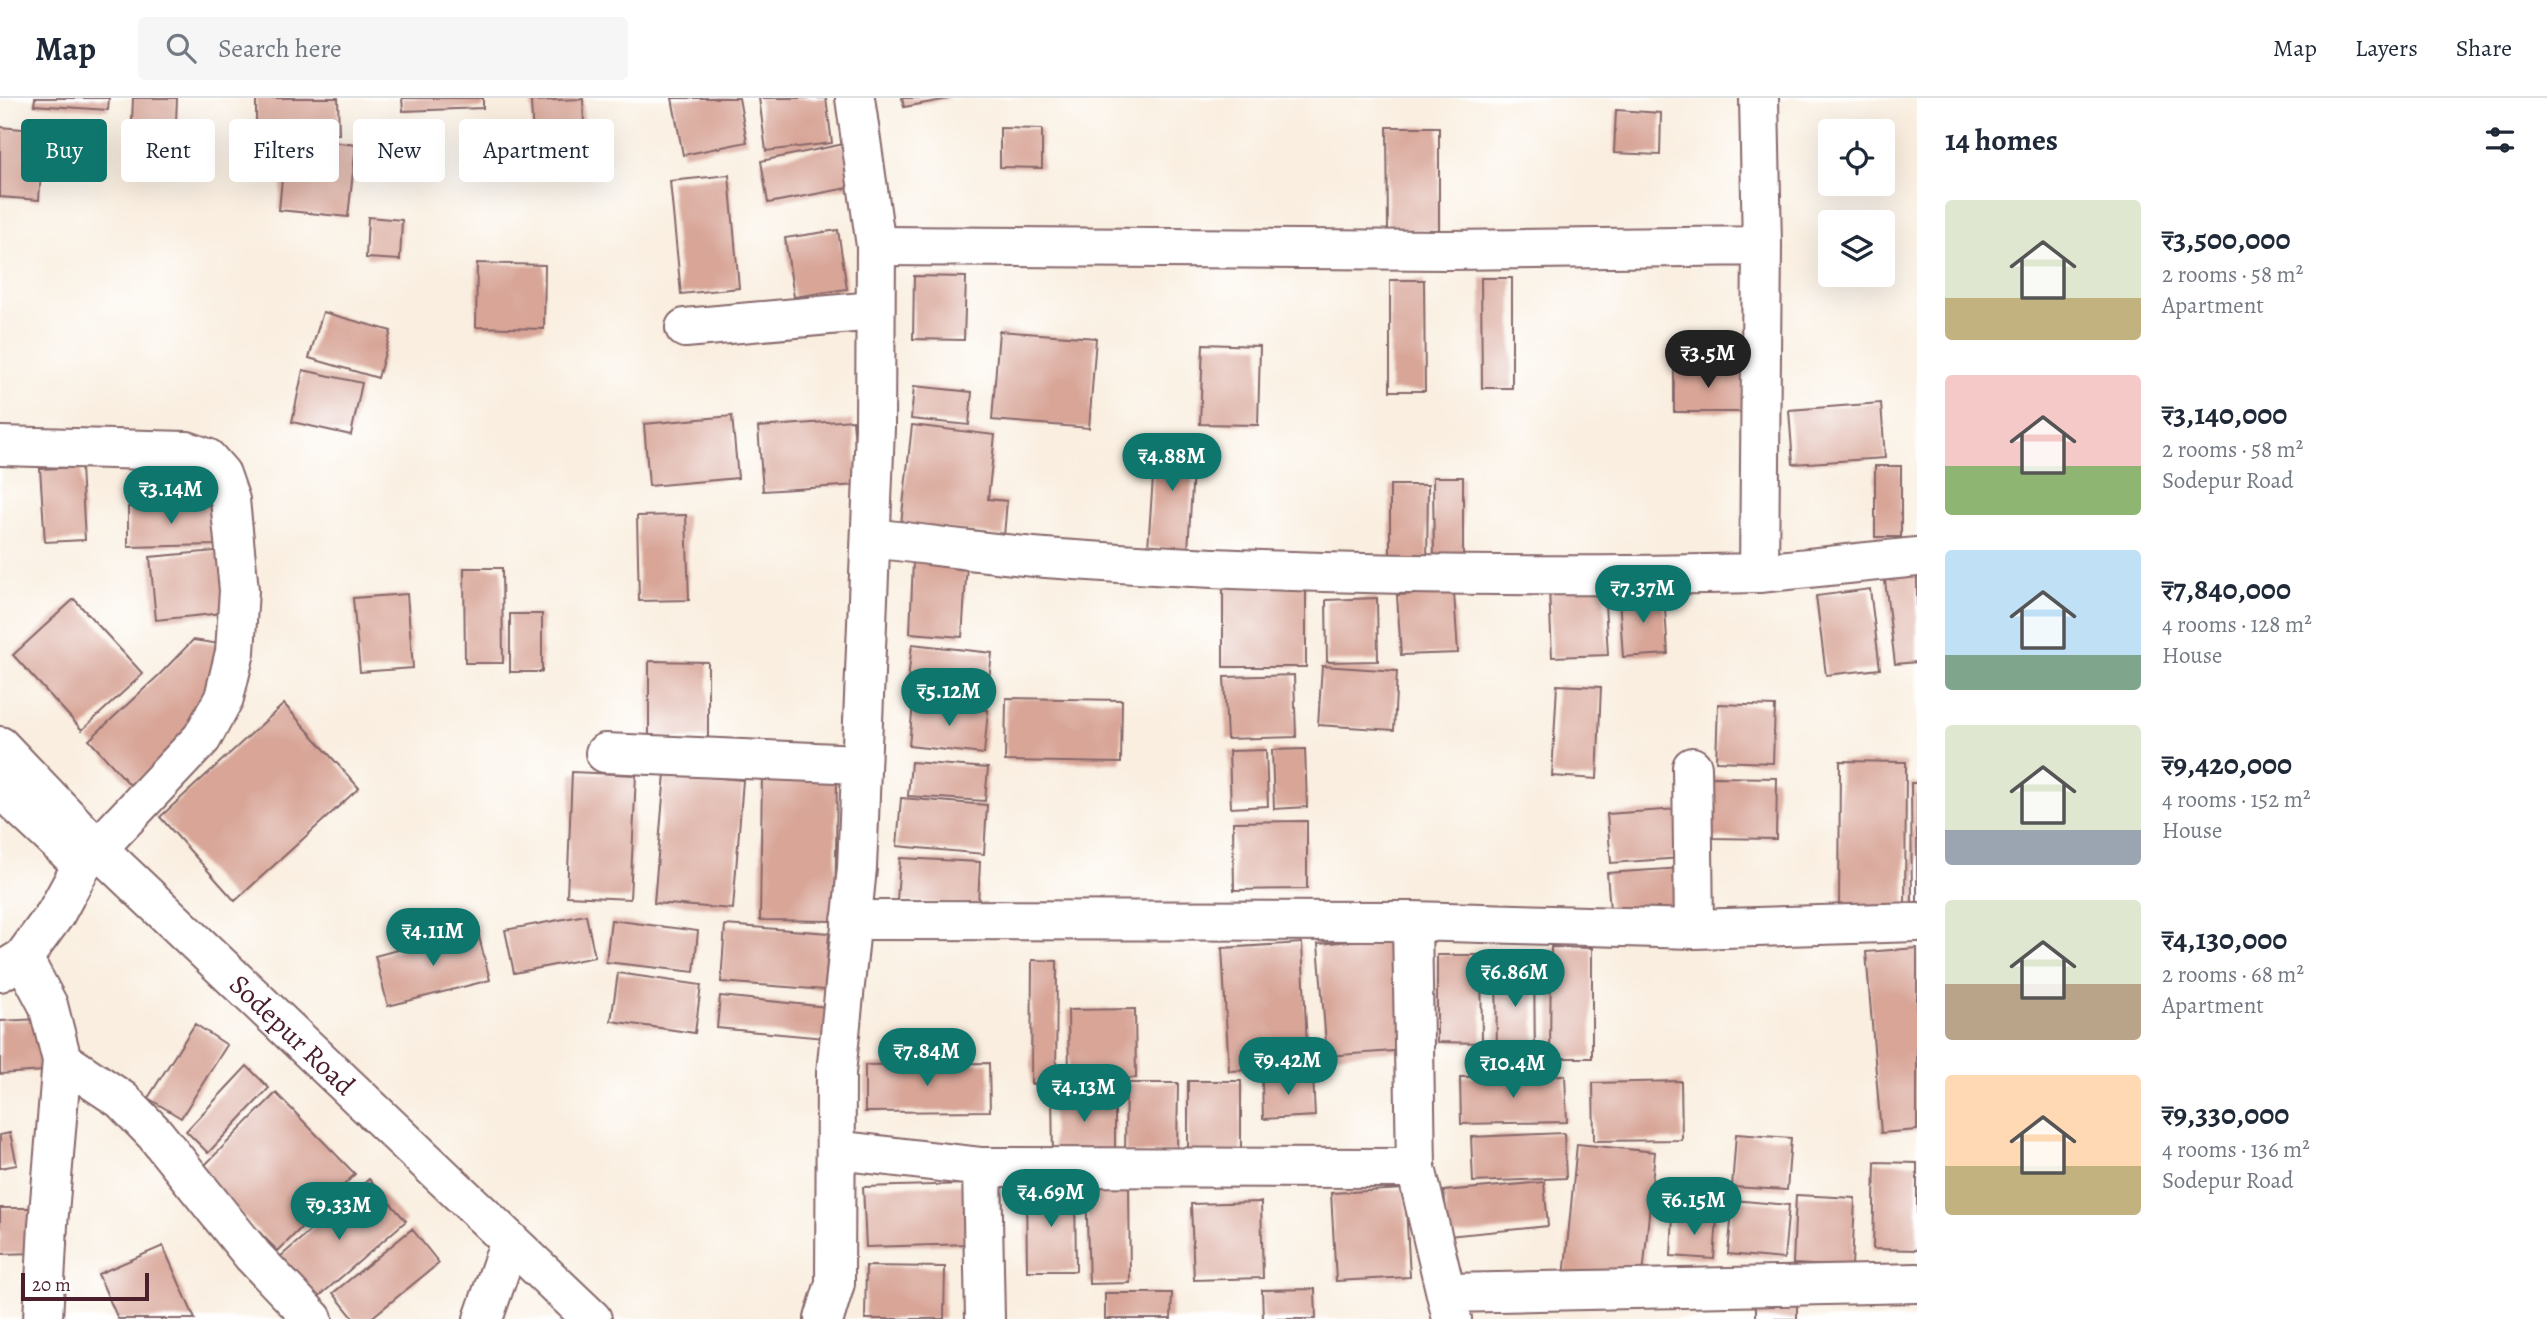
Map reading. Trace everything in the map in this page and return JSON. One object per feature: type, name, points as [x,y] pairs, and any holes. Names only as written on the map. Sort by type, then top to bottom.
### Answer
[{"type":"street","points":[[824,1319],[835,1283],[836,1073],[856,869],[875,428],[876,246],[855,98]]},
{"type":"street","points":[[1759,98],[1762,246],[1759,573]]},
{"type":"street","points":[[876,246],[1447,250],[1762,246]]},
{"type":"street","points":[[685,328],[874,312]]},
{"type":"street","points":[[0,446],[187,451],[207,458],[221,474],[230,500],[239,590],[234,652],[224,698],[202,738],[90,857],[56,913],[11,965],[48,1005],[62,1060],[43,1319]]},
{"type":"street","points":[[871,538],[1058,559],[1311,572],[1618,575],[1759,573],[1917,557]]},
{"type":"street","name":"Sodepur Road","points":[[0,746],[90,857],[592,1319]]},
{"type":"street","points":[[605,752],[861,764]]},
{"type":"street","points":[[1692,766],[1694,929]]},
{"type":"street","points":[[0,788],[90,857]]},
{"type":"street","points":[[851,920],[1412,921],[1694,929],[1917,922]]},
{"type":"street","points":[[1412,921],[1416,1168],[1450,1306],[1917,1283]]},
{"type":"street","points":[[62,1060],[122,1100],[155,1134],[253,1256],[313,1319]]},
{"type":"street","points":[[836,1150],[982,1167],[1416,1168]]},
{"type":"street","points":[[982,1167],[985,1319]]},
{"type":"street","points":[[483,1319],[510,1241]]},
{"type":"building","points":[[35,98],[109,98],[108,110],[34,105]]},
{"type":"building","points":[[133,98],[177,98],[176,119],[132,119]]},
{"type":"building","points":[[256,98],[338,98],[339,119],[256,119]]},
{"type":"building","points":[[402,98],[483,98],[483,108],[403,111]]},
{"type":"building","points":[[672,98],[739,98],[747,142],[683,155]]},
{"type":"building","points":[[759,98],[826,98],[832,143],[766,151]]},
{"type":"building","points":[[902,98],[949,98],[949,99],[904,107]]},
{"type":"building","points":[[583,99],[584,119],[532,119],[531,101]]},
{"type":"building","points":[[1616,110],[1661,113],[1660,155],[1614,153]]},
{"type":"building","points":[[0,127],[21,129],[21,182],[40,182],[39,200],[0,197]]},
{"type":"building","points":[[1387,127],[1439,127],[1439,230],[1388,230]]},
{"type":"building","points":[[1000,128],[1042,129],[1042,168],[1000,167]]},
{"type":"building","points":[[339,143],[353,145],[348,217],[279,210],[282,182],[339,182]]},
{"type":"building","points":[[844,144],[853,187],[768,203],[761,161]]},
{"type":"building","points":[[729,175],[739,288],[681,294],[670,181]]},
{"type":"building","points":[[368,217],[402,220],[400,260],[366,258]]},
{"type":"building","points":[[838,230],[847,289],[794,297],[785,238]]},
{"type":"building","points":[[477,263],[545,265],[544,329],[476,327]]},
{"type":"building","points":[[914,276],[966,277],[964,340],[913,339]]},
{"type":"building","points":[[1481,278],[1512,278],[1512,388],[1482,388]]},
{"type":"building","points":[[1390,280],[1424,280],[1425,391],[1390,391]]},
{"type":"building","points":[[323,312],[391,331],[378,378],[309,358]]},
{"type":"building","points":[[999,331],[1096,338],[1089,428],[992,420]]},
{"type":"building","points":[[1203,344],[1260,346],[1258,425],[1200,424]]},
{"type":"building","points":[[1674,368],[1743,368],[1743,412],[1674,412]]},
{"type":"building","points":[[303,370],[362,383],[351,435],[292,422]]},
{"type":"building","points":[[914,386],[972,392],[969,425],[911,419]]},
{"type":"building","points":[[1881,403],[1885,458],[1793,464],[1789,410]]},
{"type":"building","points":[[732,416],[738,478],[649,486],[644,424]]},
{"type":"building","points":[[853,420],[858,485],[763,491],[758,427]]},
{"type":"building","points":[[912,425],[995,435],[988,499],[1007,501],[1004,536],[901,524]]},
{"type":"building","points":[[1156,437],[1195,439],[1188,550],[1148,547]]},
{"type":"building","points":[[1875,466],[1901,466],[1901,537],[1875,537]]},
{"type":"building","points":[[81,467],[85,540],[45,542],[40,469]]},
{"type":"building","points":[[1433,477],[1463,477],[1463,564],[1434,564]]},
{"type":"building","points":[[1390,485],[1428,485],[1427,565],[1390,565]]},
{"type":"building","points":[[214,505],[215,545],[128,547],[128,507]]},
{"type":"building","points":[[686,515],[689,600],[639,601],[637,516]]},
{"type":"building","points":[[226,550],[232,612],[156,620],[150,557]]},
{"type":"building","points":[[913,561],[967,564],[962,637],[910,633]]},
{"type":"building","points":[[464,568],[502,568],[503,663],[465,663]]},
{"type":"building","points":[[1917,569],[1917,662],[1895,664],[1884,572]]},
{"type":"building","points":[[1223,584],[1306,584],[1306,667],[1223,667]]},
{"type":"building","points":[[1604,586],[1608,655],[1552,657],[1549,589]]},
{"type":"building","points":[[1870,589],[1880,669],[1826,675],[1816,596]]},
{"type":"building","points":[[1454,592],[1458,653],[1401,655],[1397,595]]},
{"type":"building","points":[[407,594],[413,668],[360,672],[353,598]]},
{"type":"building","points":[[1664,594],[1668,654],[1623,657],[1619,596]]},
{"type":"building","points":[[1377,598],[1378,661],[1327,662],[1326,600]]},
{"type":"building","points":[[74,599],[143,674],[82,730],[13,655]]},
{"type":"building","points":[[510,614],[542,614],[542,672],[510,672]]},
{"type":"building","points":[[193,640],[220,644],[201,723],[132,787],[89,740]]},
{"type":"building","points":[[912,644],[992,653],[987,698],[907,689]]},
{"type":"building","points":[[649,661],[708,662],[708,738],[649,738]]},
{"type":"building","points":[[1322,666],[1397,671],[1394,730],[1318,725]]},
{"type":"building","points":[[1294,675],[1296,737],[1227,739],[1224,677]]},
{"type":"building","points":[[1557,685],[1601,687],[1597,779],[1552,776]]},
{"type":"building","points":[[1006,698],[1122,700],[1121,763],[1005,761]]},
{"type":"building","points":[[913,703],[988,710],[984,754],[909,746]]},
{"type":"building","points":[[284,704],[359,788],[235,901],[160,817]]},
{"type":"building","points":[[1718,704],[1775,706],[1773,763],[1716,761]]},
{"type":"building","points":[[1305,749],[1307,807],[1274,809],[1272,750]]},
{"type":"building","points":[[1266,750],[1268,806],[1231,808],[1229,751]]},
{"type":"building","points":[[1840,761],[1906,762],[1905,914],[1839,913]]},
{"type":"building","points":[[911,762],[988,768],[985,801],[908,796]]},
{"type":"building","points":[[572,772],[636,775],[630,899],[567,896]]},
{"type":"building","points":[[665,773],[743,780],[733,909],[654,903]]},
{"type":"building","points":[[762,775],[837,777],[835,921],[760,920]]},
{"type":"building","points":[[1712,777],[1777,778],[1776,839],[1712,838]]},
{"type":"building","points":[[1911,783],[1917,783],[1917,906],[1912,906]]},
{"type":"building","points":[[901,798],[987,805],[984,854],[897,846]]},
{"type":"building","points":[[1678,809],[1682,858],[1611,863],[1607,814]]},
{"type":"building","points":[[1307,821],[1307,889],[1234,890],[1233,822]]},
{"type":"building","points":[[900,858],[980,862],[978,905],[897,901]]},
{"type":"building","points":[[1682,868],[1685,916],[1611,922],[1607,873]]},
{"type":"building","points":[[586,915],[595,957],[514,973],[505,930]]},
{"type":"building","points":[[611,920],[698,931],[694,972],[606,962]]},
{"type":"building","points":[[725,925],[829,933],[825,990],[721,982]]},
{"type":"building","points":[[477,929],[490,980],[388,1006],[375,956]]},
{"type":"building","points":[[1397,937],[1406,1050],[1327,1056],[1318,944]]},
{"type":"building","points":[[1302,943],[1308,1067],[1229,1071],[1222,948]]},
{"type":"building","points":[[1551,947],[1592,948],[1592,1058],[1550,1058]]},
{"type":"building","points":[[1917,948],[1917,1130],[1881,1133],[1866,952]]},
{"type":"building","points":[[1437,955],[1481,955],[1482,1043],[1437,1042]]},
{"type":"building","points":[[1496,957],[1534,957],[1535,1062],[1497,1062]]},
{"type":"building","points":[[1032,960],[1057,961],[1056,1084],[1031,1084]]},
{"type":"building","points":[[618,973],[701,985],[695,1033],[611,1021]]},
{"type":"building","points":[[720,996],[827,1007],[824,1038],[717,1028]]},
{"type":"building","points":[[1135,1009],[1136,1078],[1069,1079],[1068,1010]]},
{"type":"building","points":[[41,1019],[44,1071],[0,1074],[0,1021]]},
{"type":"building","points":[[195,1024],[227,1045],[181,1118],[148,1098]]},
{"type":"building","points":[[989,1063],[990,1111],[865,1112],[865,1065]]},
{"type":"building","points":[[247,1066],[269,1088],[208,1153],[186,1131]]},
{"type":"building","points":[[1313,1075],[1315,1116],[1263,1119],[1262,1077]]},
{"type":"building","points":[[1565,1075],[1567,1122],[1461,1124],[1460,1077]]},
{"type":"building","points":[[1188,1081],[1241,1081],[1241,1155],[1188,1154]]},
{"type":"building","points":[[1681,1081],[1682,1140],[1594,1141],[1593,1083]]},
{"type":"building","points":[[1126,1083],[1178,1083],[1177,1153],[1125,1153]]},
{"type":"building","points":[[1052,1092],[1115,1092],[1115,1157],[1053,1157]]},
{"type":"building","points":[[276,1093],[355,1174],[278,1251],[199,1171]]},
{"type":"building","points":[[10,1133],[17,1165],[0,1168],[0,1135]]},
{"type":"building","points":[[1564,1133],[1566,1178],[1473,1182],[1471,1137]]},
{"type":"building","points":[[1736,1134],[1791,1138],[1787,1190],[1732,1187]]},
{"type":"building","points":[[1577,1144],[1655,1152],[1642,1286],[1564,1278]]},
{"type":"building","points":[[1875,1162],[1917,1163],[1917,1250],[1873,1249]]},
{"type":"building","points":[[369,1179],[406,1221],[308,1306],[272,1264]]},
{"type":"building","points":[[1544,1182],[1548,1226],[1448,1236],[1444,1191]]},
{"type":"building","points":[[969,1184],[970,1244],[866,1247],[863,1187]]},
{"type":"building","points":[[1129,1185],[1130,1283],[1089,1284],[1086,1186]]},
{"type":"building","points":[[1026,1187],[1075,1187],[1076,1271],[1027,1271]]},
{"type":"building","points":[[1405,1189],[1410,1277],[1336,1281],[1331,1193]]},
{"type":"building","points":[[1796,1195],[1855,1198],[1852,1267],[1793,1264]]},
{"type":"building","points":[[1733,1200],[1789,1205],[1784,1259],[1728,1254]]},
{"type":"building","points":[[1261,1202],[1263,1278],[1194,1280],[1191,1204]]},
{"type":"building","points":[[0,1208],[36,1208],[37,1253],[0,1254]]},
{"type":"building","points":[[1673,1215],[1717,1218],[1714,1259],[1671,1256]]},
{"type":"building","points":[[412,1229],[439,1263],[370,1319],[354,1319],[333,1293]]},
{"type":"building","points":[[163,1246],[195,1319],[118,1319],[98,1274]]},
{"type":"building","points":[[866,1266],[945,1267],[944,1319],[865,1319]]},
{"type":"building","points":[[1315,1289],[1316,1319],[1263,1319],[1262,1290]]},
{"type":"building","points":[[1105,1293],[1172,1293],[1171,1319],[1105,1319]]},
{"type":"building","points":[[1756,1301],[1797,1302],[1797,1319],[1756,1319]]}]
